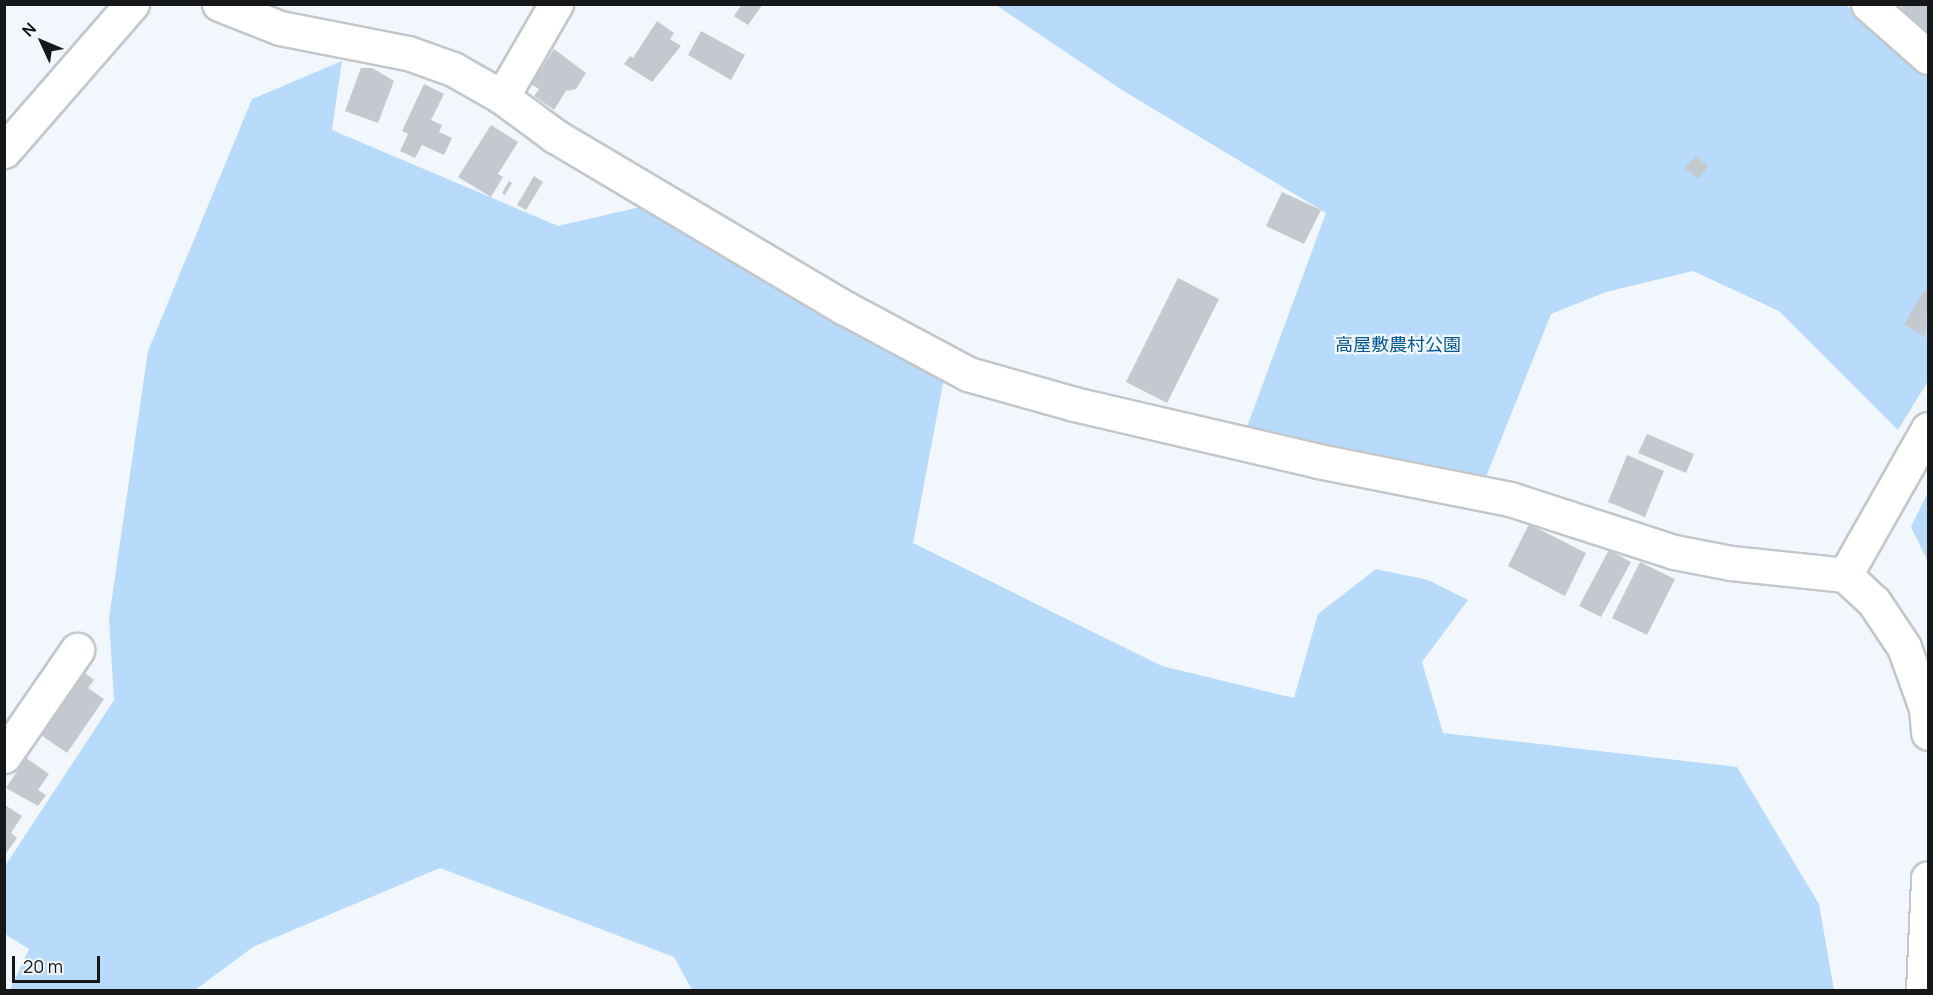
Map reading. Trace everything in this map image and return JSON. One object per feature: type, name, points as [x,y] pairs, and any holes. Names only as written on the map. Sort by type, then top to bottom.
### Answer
[{"type":"street","points":[[4,151],[132,4]]},
{"type":"street","points":[[219,4],[280,28],[408,52],[453,69],[502,98],[555,136],[845,308],[968,374],[1074,404],[1306,458],[1510,500],[1674,552],[1731,563],[1845,575],[1874,602],[1904,647],[1926,708],[1929,733]]},
{"type":"street","points":[[502,98],[556,4]]},
{"type":"street","points":[[1868,4],[1929,57]]},
{"type":"street","points":[[1845,575],[1929,429]]},
{"type":"street","points":[[4,756],[77,650]]},
{"type":"street","points":[[1923,990],[1929,878]]},
{"type":"green space","name":"高屋敷農村公園","points":[[996,5],[1846,5],[1928,78],[1928,381],[1898,430],[1779,311],[1693,271],[1606,292],[1551,314],[1486,477],[1247,427],[1326,213],[1122,90]]},
{"type":"green space","points":[[342,61],[332,130],[558,226],[640,207],[944,378],[913,543],[1162,666],[1294,698],[1318,614],[1376,569],[1428,580],[1468,600],[1422,662],[1443,733],[1737,767],[1819,904],[1834,990],[692,990],[674,957],[440,868],[253,947],[195,990],[10,990],[29,949],[5,934],[5,866],[114,700],[109,618],[148,351],[252,99]]},
{"type":"green space","points":[[1928,492],[1928,562],[1911,527]]},
{"type":"building","points":[[742,4],[763,4],[748,25],[734,16]]},
{"type":"building","points":[[1904,4],[1928,4],[1928,43],[1892,17]]},
{"type":"building","points":[[657,21],[674,33],[670,39],[681,46],[652,82],[624,64],[630,56],[633,58]]},
{"type":"building","points":[[701,31],[745,55],[731,80],[688,55]]},
{"type":"building","points":[[554,49],[586,73],[576,89],[566,91],[554,110],[534,96],[539,89],[531,84]]},
{"type":"building","points":[[361,68],[372,68],[394,81],[378,123],[345,111]]},
{"type":"building","points":[[424,84],[444,94],[431,120],[442,125],[439,132],[452,138],[444,155],[422,145],[415,158],[400,151],[408,134],[402,131]]},
{"type":"building","points":[[491,125],[518,142],[498,174],[503,177],[491,197],[458,177]]},
{"type":"building","points":[[1696,156],[1708,166],[1698,179],[1685,168]]},
{"type":"building","points":[[534,176],[543,182],[526,210],[517,205]]},
{"type":"building","points":[[509,181],[512,183],[505,195],[502,193]]},
{"type":"building","points":[[1282,192],[1321,210],[1304,244],[1266,226]]},
{"type":"building","points":[[1178,278],[1219,299],[1167,403],[1126,382]]},
{"type":"building","points":[[1924,291],[1928,293],[1925,337],[1904,324]]},
{"type":"building","points":[[1647,434],[1694,454],[1686,473],[1638,453]]},
{"type":"building","points":[[1627,455],[1664,471],[1645,517],[1608,502]]},
{"type":"building","points":[[1529,524],[1586,553],[1565,596],[1508,566]]},
{"type":"building","points":[[1609,550],[1631,562],[1601,617],[1579,606]]},
{"type":"building","points":[[1640,562],[1675,579],[1647,635],[1612,618]]},
{"type":"building","points":[[81,670],[94,680],[88,688],[104,699],[67,753],[38,733]]},
{"type":"building","points":[[26,758],[49,774],[38,790],[46,795],[38,806],[6,788]]},
{"type":"building","points":[[5,805],[22,816],[11,833],[17,838],[4,856]]}]
